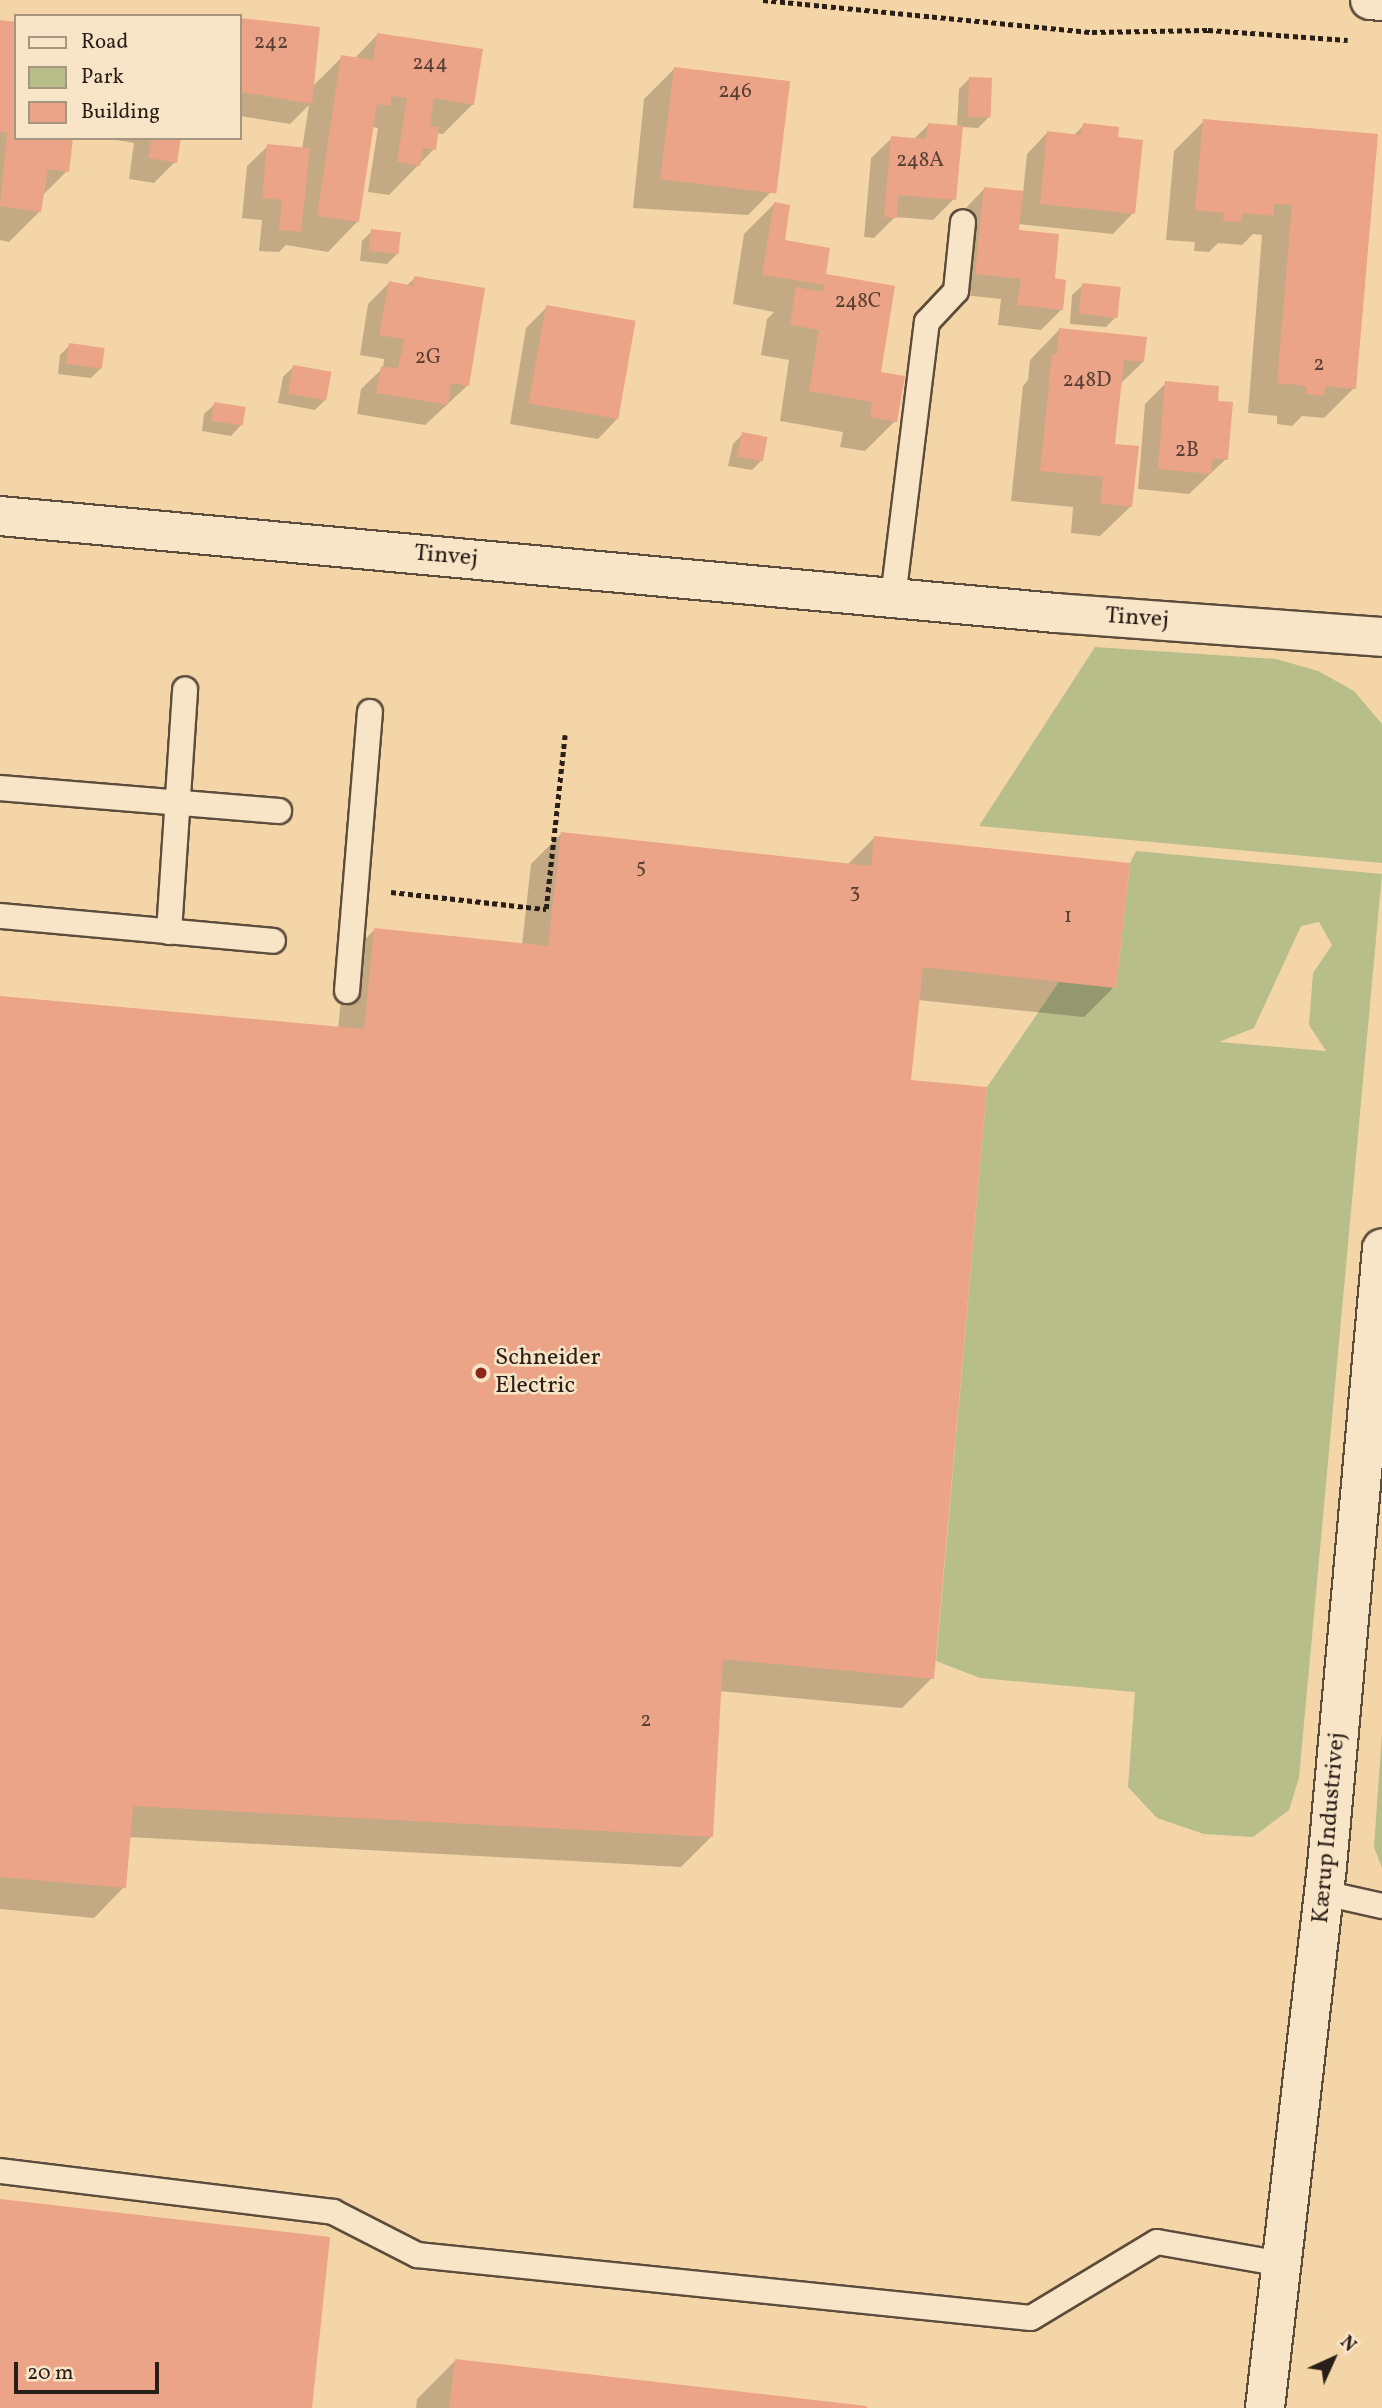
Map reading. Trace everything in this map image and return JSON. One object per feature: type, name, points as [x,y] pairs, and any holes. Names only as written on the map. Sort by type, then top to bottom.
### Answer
[{"type":"street","points":[[1370,0],[1382,1]]},
{"type":"street","name":"Tinvej","points":[[0,516],[893,598],[1382,637]]},
{"type":"street","name":"Kærup Industrivej","points":[[1265,2408],[1325,1892],[1382,1248]]},
{"type":"lane","points":[[893,598],[927,322],[956,291],[963,222]]},
{"type":"lane","points":[[169,932],[175,801],[185,690]]},
{"type":"lane","points":[[347,991],[370,712]]},
{"type":"lane","points":[[0,788],[279,811]]},
{"type":"lane","points":[[0,916],[273,941]]},
{"type":"lane","points":[[1325,1892],[1382,1906]]},
{"type":"lane","points":[[0,2171],[333,2212],[417,2255],[1031,2318],[1157,2242],[1282,2264]]},
{"type":"path","points":[[763,0],[1092,32],[1208,30],[1355,41]]},
{"type":"path","points":[[354,888],[547,909],[565,735]]},
{"type":"green space","points":[[1095,647],[1276,659],[1318,671],[1354,691],[1382,724],[1382,863],[979,826]]},
{"type":"green space","points":[[1136,851],[1382,874],[1299,1778],[1289,1810],[1253,1837],[1204,1834],[1157,1818],[1128,1787],[1135,1692],[980,1678],[936,1661],[987,1087],[1059,982],[1116,988],[1130,863]],"holes":[[[1319,922],[1332,945],[1313,973],[1309,1025],[1326,1051],[1219,1042],[1254,1028],[1301,926]]]},
{"type":"green space","points":[[1382,1733],[1382,1868],[1374,1847]]},
{"type":"building","points":[[242,18],[320,27],[312,104],[242,92]]},
{"type":"building","points":[[0,20],[14,22],[14,140],[73,140],[69,172],[48,169],[41,212],[0,206],[7,133],[0,132]]},
{"type":"building","points":[[377,33],[483,49],[474,105],[434,98],[430,126],[439,127],[436,150],[423,148],[420,166],[397,162],[407,98],[391,96],[390,106],[377,104],[359,222],[317,216],[341,55],[373,60]]},
{"type":"building","points":[[674,67],[790,81],[776,193],[660,179]]},
{"type":"building","points":[[969,77],[992,78],[991,118],[968,117]]},
{"type":"building","points":[[1203,119],[1378,134],[1356,389],[1325,386],[1324,396],[1306,394],[1306,386],[1277,383],[1292,205],[1274,204],[1274,216],[1242,213],[1241,222],[1223,221],[1224,213],[1195,210]]},
{"type":"building","points":[[928,123],[963,126],[956,200],[898,195],[897,218],[884,217],[891,136],[926,139]]},
{"type":"building","points":[[1083,123],[1119,127],[1118,137],[1143,140],[1135,214],[1040,204],[1047,131],[1081,135]]},
{"type":"building","points":[[152,140],[181,140],[177,163],[148,158]]},
{"type":"building","points":[[267,144],[310,148],[301,232],[279,230],[282,200],[262,198]]},
{"type":"building","points":[[984,187],[1023,191],[1019,230],[1059,234],[1055,278],[1066,280],[1063,310],[1017,305],[1021,279],[975,274]]},
{"type":"building","points":[[774,202],[790,205],[785,240],[830,248],[826,274],[895,286],[881,372],[905,376],[897,422],[870,417],[872,402],[809,391],[819,330],[790,325],[796,287],[823,292],[824,285],[762,275]]},
{"type":"building","points":[[371,229],[401,232],[399,254],[369,251]]},
{"type":"building","points":[[414,276],[485,288],[469,386],[451,383],[448,405],[376,393],[381,366],[398,369],[404,339],[379,335],[389,281],[413,286]]},
{"type":"building","points":[[1082,283],[1121,287],[1118,318],[1079,314]]},
{"type":"building","points":[[546,305],[636,321],[618,419],[529,403]]},
{"type":"building","points":[[1059,328],[1147,337],[1144,362],[1124,360],[1115,444],[1139,446],[1132,507],[1100,503],[1103,477],[1040,471],[1052,354],[1057,354]]},
{"type":"building","points":[[69,343],[105,348],[102,369],[66,364]]},
{"type":"building","points":[[293,365],[331,372],[326,400],[288,394]]},
{"type":"building","points":[[1165,381],[1219,386],[1218,401],[1233,402],[1228,460],[1213,458],[1211,474],[1158,469]]},
{"type":"building","points":[[214,402],[246,407],[243,426],[211,421]]},
{"type":"building","points":[[742,432],[768,437],[763,462],[737,457]]},
{"type":"building","name":"Schneider Electric","points":[[561,832],[871,866],[874,836],[1130,863],[1116,988],[923,967],[911,1080],[987,1087],[934,1679],[723,1659],[713,1837],[133,1806],[126,1888],[0,1877],[0,996],[364,1029],[374,928],[548,946]]},
{"type":"building","points":[[0,2199],[330,2237],[312,2408],[0,2408]]},
{"type":"building","points":[[455,2359],[867,2406],[867,2408],[449,2408]]},
{"type":"place","name":"Schneider Electric","points":[[481,1373]]}]
